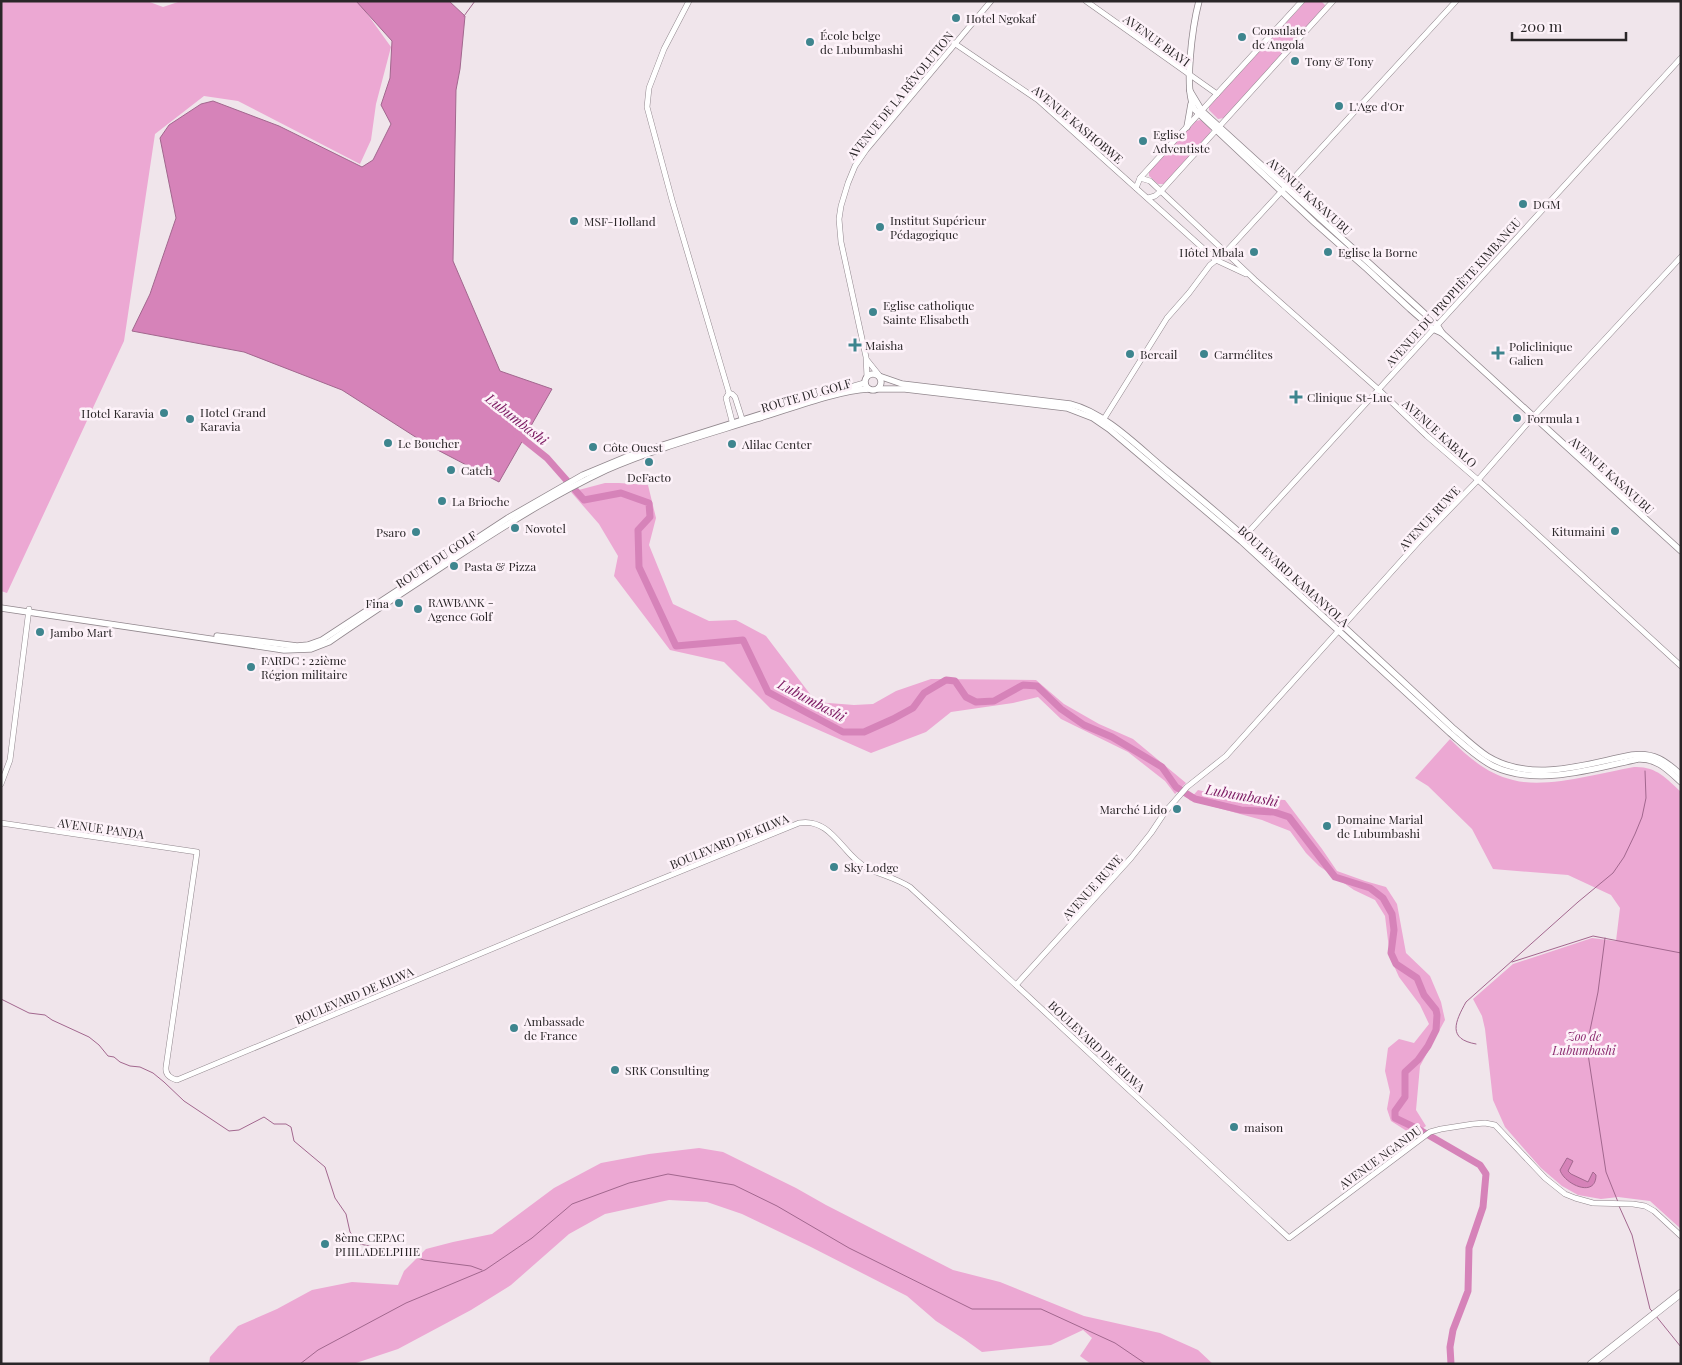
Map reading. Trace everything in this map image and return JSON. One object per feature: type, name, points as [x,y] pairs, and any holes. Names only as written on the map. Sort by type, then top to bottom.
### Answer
[{"type":"highway","points":[[1591,1364],[1681,1292]]},
{"type":"main road","points":[[1187,126],[1191,104],[1189,75],[1199,1]]},
{"type":"main road","name":"AVENUE KASAVUBU","points":[[1190,91],[1200,113],[1284,190],[1315,224],[1442,333],[1681,551]]},
{"type":"main road","points":[[1191,104],[1200,113]]},
{"type":"main road","points":[[742,421],[866,380],[872,374],[879,376],[882,382],[878,389],[874,390],[869,389],[866,380]]},
{"type":"main road","name":"BOULEVARD KAMANYOLA","points":[[879,376],[896,382],[1067,408],[1102,421],[1224,522],[1478,750],[1501,763],[1523,770],[1545,771],[1637,754],[1647,754],[1664,760],[1681,775]]},
{"type":"main road","name":"BOULEVARD KAMANYOLA","points":[[878,389],[896,388],[957,392]]},
{"type":"main road","name":"ROUTE DU GOLF","points":[[1,608],[284,650],[307,650],[319,647],[421,578],[568,486],[632,459],[742,421],[835,396],[869,389]]},
{"type":"main road","points":[[1,604],[29,611]]},
{"type":"main road","name":"BOULEVARD KAMANYOLA","points":[[1341,628],[1450,733],[1478,757],[1498,768],[1514,774],[1547,776],[1646,759],[1660,764],[1681,782]]},
{"type":"street","points":[[689,1],[664,49],[654,75],[648,98],[649,117],[729,393],[734,396],[742,421]]},
{"type":"street","name":"AVENUE DE LA RÉVOLUTION","points":[[866,357],[841,242],[839,219],[842,200],[848,182],[855,166],[866,150],[991,1]]},
{"type":"street","name":"AVENUE BIAYI","points":[[1086,1],[1217,94]]},
{"type":"street","points":[[1251,277],[1216,260],[1136,188],[1140,178],[1302,1]]},
{"type":"street","points":[[1148,198],[1155,196],[1161,191],[1333,1]]},
{"type":"street","points":[[1102,421],[1161,326],[1210,265],[1226,252],[1284,190],[1456,1]]},
{"type":"street","name":"AVENUE KASHOBWE","points":[[954,43],[1038,100],[1136,188]]},
{"type":"street","name":"AVENUE DU PROPHÈTE KIMBANGU","points":[[1243,539],[1681,58]]},
{"type":"street","points":[[1126,178],[1140,178]]},
{"type":"street","name":"AVENUE KABALO","points":[[1140,178],[1150,181],[1251,277],[1378,389],[1427,436],[1478,480],[1681,666]]},
{"type":"street","name":"AVENUE RUWE","points":[[1016,985],[1131,858],[1165,812],[1187,787],[1226,756],[1420,540],[1478,480],[1681,257]]},
{"type":"street","points":[[866,357],[879,376]]},
{"type":"street","points":[[866,357],[866,380]]},
{"type":"street","points":[[729,393],[726,398],[733,424]]},
{"type":"street","points":[[1,784],[10,760],[29,611]]},
{"type":"street","name":"BOULEVARD DE KILWA","points":[[177,1080],[585,909],[804,822],[814,823],[824,827],[862,865],[910,887],[1289,1238]]},
{"type":"street","name":"AVENUE PANDA","points":[[1,823],[197,852],[166,1066],[169,1077],[177,1080]]},
{"type":"street","name":"AVENUE NGANDU","points":[[1289,1238],[1430,1132],[1441,1128],[1485,1123],[1496,1125],[1555,1188],[1584,1201],[1601,1204],[1640,1205],[1650,1208],[1678,1231]]},
{"type":"street","points":[[1678,1231],[1681,1236]]},
{"type":"green space","points":[[1,1],[147,1],[163,7],[181,1],[358,1],[391,47],[376,104],[371,140],[360,164],[238,101],[204,96],[155,134],[124,341],[7,593],[1,591]]},
{"type":"green space","points":[[1306,1],[1321,1],[1325,5],[1324,9],[1224,118],[1218,119],[1209,110],[1209,106]]},
{"type":"green space","points":[[1201,120],[1211,129],[1210,134],[1164,184],[1158,184],[1149,176],[1149,171],[1195,121]]},
{"type":"green space","points":[[605,483],[648,485],[656,518],[649,545],[673,604],[709,621],[736,620],[766,636],[816,702],[854,705],[873,704],[896,691],[931,679],[1036,680],[1064,704],[1099,724],[1133,739],[1186,783],[1175,794],[1165,781],[1128,752],[1061,719],[1038,697],[1013,703],[951,712],[926,732],[871,753],[771,709],[724,662],[670,650],[614,576],[618,556],[599,524],[571,492]]},
{"type":"green space","name":"Zoo de Lubumbashi","points":[[1450,739],[1486,769],[1513,780],[1541,783],[1642,767],[1660,774],[1681,792],[1681,1229],[1650,1201],[1618,1197],[1601,1199],[1578,1195],[1562,1186],[1541,1168],[1505,1127],[1493,1100],[1485,1029],[1482,1016],[1473,999],[1513,964],[1592,938],[1616,941],[1620,908],[1611,895],[1568,875],[1493,869],[1472,829],[1428,786],[1415,778]]},
{"type":"green space","points":[[1198,790],[1246,801],[1285,800],[1337,871],[1386,887],[1397,904],[1406,953],[1430,976],[1441,1002],[1445,1020],[1420,1066],[1416,1110],[1426,1126],[1413,1135],[1391,1121],[1387,1109],[1390,1092],[1385,1071],[1388,1048],[1399,1039],[1414,1043],[1429,1024],[1420,1005],[1399,977],[1390,957],[1385,916],[1375,900],[1354,890],[1319,866],[1306,853],[1290,831],[1262,820],[1189,800]]},
{"type":"green space","points":[[699,1148],[723,1152],[953,1270],[1000,1282],[1084,1316],[1160,1333],[1198,1350],[1213,1364],[1091,1364],[1080,1356],[1092,1338],[1083,1330],[1051,1345],[982,1352],[936,1321],[907,1296],[809,1246],[742,1214],[707,1202],[669,1200],[605,1214],[569,1234],[511,1285],[471,1310],[398,1349],[353,1364],[209,1364],[210,1357],[238,1326],[277,1309],[312,1290],[352,1282],[398,1285],[404,1271],[426,1249],[492,1234],[554,1188],[601,1163],[649,1154]]},
{"type":"water","points":[[356,1],[449,1],[465,16],[456,90],[453,261],[500,371],[552,389],[499,482],[428,445],[342,390],[244,352],[132,331],[150,294],[176,218],[160,138],[169,125],[201,104],[213,101],[279,126],[362,167],[373,160],[391,124],[381,105],[390,78],[392,41]]},
{"type":"water","points":[[1567,1158],[1573,1161],[1568,1171],[1571,1174],[1588,1182],[1593,1172],[1596,1175],[1595,1182],[1591,1186],[1586,1188],[1580,1187],[1567,1180],[1560,1170]]},
{"type":"waterway","points":[[464,16],[475,1]]},
{"type":"waterway","name":"Lubumbashi","points":[[517,434],[547,458],[584,500],[621,493],[649,503],[650,517],[638,530],[639,567],[676,646],[743,640],[768,692],[843,732],[864,732],[893,719],[913,708],[924,693],[946,680],[955,681],[966,697],[976,702],[994,701],[1023,685],[1037,686],[1061,709],[1084,725],[1112,737],[1162,767],[1176,787],[1195,799],[1241,810],[1274,812],[1289,817],[1335,877],[1370,888],[1383,898],[1392,914],[1394,930],[1391,953],[1396,964],[1417,978],[1424,995],[1436,1010],[1437,1015],[1436,1030],[1428,1046],[1418,1060],[1405,1072],[1405,1097],[1395,1111],[1395,1118],[1418,1129],[1480,1165],[1486,1174],[1483,1207],[1469,1248],[1468,1291],[1453,1330],[1450,1347],[1451,1364]]},
{"type":"waterway","points":[[1476,1044],[1467,1042],[1457,1034],[1457,1023],[1466,1002],[1613,873],[1624,857],[1642,817],[1646,798],[1645,771]]},
{"type":"waterway","points":[[1512,962],[1593,936],[1681,953]]},
{"type":"waterway","points":[[1605,938],[1598,992],[1589,1035],[1588,1054],[1606,1172],[1618,1202]]},
{"type":"waterway","points":[[1,999],[29,1013],[45,1015],[89,1037],[108,1056],[114,1057],[130,1066],[140,1067],[153,1073],[184,1101],[229,1131],[239,1130],[264,1117],[274,1124],[286,1124],[291,1127],[294,1141],[325,1167],[335,1198],[346,1214],[350,1232],[360,1244],[424,1260],[471,1266],[482,1270]]},
{"type":"waterway","points":[[300,1364],[318,1350],[406,1303],[485,1270],[532,1238],[572,1204],[629,1183],[668,1174],[734,1185],[777,1206],[849,1248],[972,1309],[1041,1309],[1115,1343],[1146,1364]]},
{"type":"waterway","points":[[1619,1206],[1632,1235],[1652,1311]]},
{"type":"waterway","points":[[1656,1316],[1681,1347]]},
{"type":"place","name":"Hotel Ngokaf","points":[[956,18]]},
{"type":"place","name":"Consulate de Angola","points":[[1242,37]]},
{"type":"place","name":"École belge de Lubumbashi","points":[[810,42]]},
{"type":"place","name":"Tony & Tony","points":[[1295,61]]},
{"type":"place","name":"L'Age d'Or","points":[[1339,106]]},
{"type":"place","name":"Eglise Adventiste","points":[[1143,141]]},
{"type":"place","name":"DGM","points":[[1523,204]]},
{"type":"place","name":"MSF-Holland","points":[[574,221]]},
{"type":"place","name":"Institut Supérieur Pédagogique","points":[[880,227]]},
{"type":"place","name":"Hôtel Mbala","points":[[1254,252]]},
{"type":"place","name":"Eglise la Borne","points":[[1328,252]]},
{"type":"place","name":"Eglise catholique Sainte Elisabeth","points":[[873,312]]},
{"type":"place","name":"Maisha","points":[[855,345]]},
{"type":"place","name":"Policlinique Galien","points":[[1498,353]]},
{"type":"place","name":"Bercail","points":[[1130,354]]},
{"type":"place","name":"Carmélites","points":[[1204,354]]},
{"type":"place","name":"Clinique St-Luc","points":[[1296,397]]},
{"type":"place","name":"Hotel Karavia","points":[[164,413]]},
{"type":"place","name":"Formula 1","points":[[1517,418]]},
{"type":"place","name":"Hotel Grand Karavia","points":[[190,419]]},
{"type":"place","name":"Le Boucher","points":[[388,443]]},
{"type":"place","name":"Alilac Center","points":[[732,444]]},
{"type":"place","name":"Côte Ouest","points":[[593,447]]},
{"type":"place","name":"DeFacto","points":[[649,462]]},
{"type":"place","name":"Catch","points":[[451,470]]},
{"type":"place","name":"La Brioche","points":[[442,501]]},
{"type":"place","name":"Novotel","points":[[515,528]]},
{"type":"place","name":"Kitumaini","points":[[1615,531]]},
{"type":"place","name":"Psaro","points":[[416,532]]},
{"type":"place","name":"Pasta & Pizza","points":[[454,566]]},
{"type":"place","name":"Fina","points":[[399,603]]},
{"type":"place","name":"RAWBANK - Agence Golf","points":[[418,609]]},
{"type":"place","name":"Jambo Mart","points":[[40,632]]},
{"type":"place","name":"FARDC : 22ième Région militaire","points":[[251,667]]},
{"type":"place","name":"Marché Lido","points":[[1177,809]]},
{"type":"place","name":"Domaine Marial de Lubumbashi","points":[[1327,826]]},
{"type":"place","name":"Sky Lodge","points":[[834,867]]},
{"type":"place","name":"Ambassade de France","points":[[514,1028]]},
{"type":"place","name":"SRK Consulting","points":[[615,1070]]},
{"type":"place","name":"maison","points":[[1234,1127]]},
{"type":"place","name":"8ème CEPAC PHILADELPHIE","points":[[325,1244]]}]
